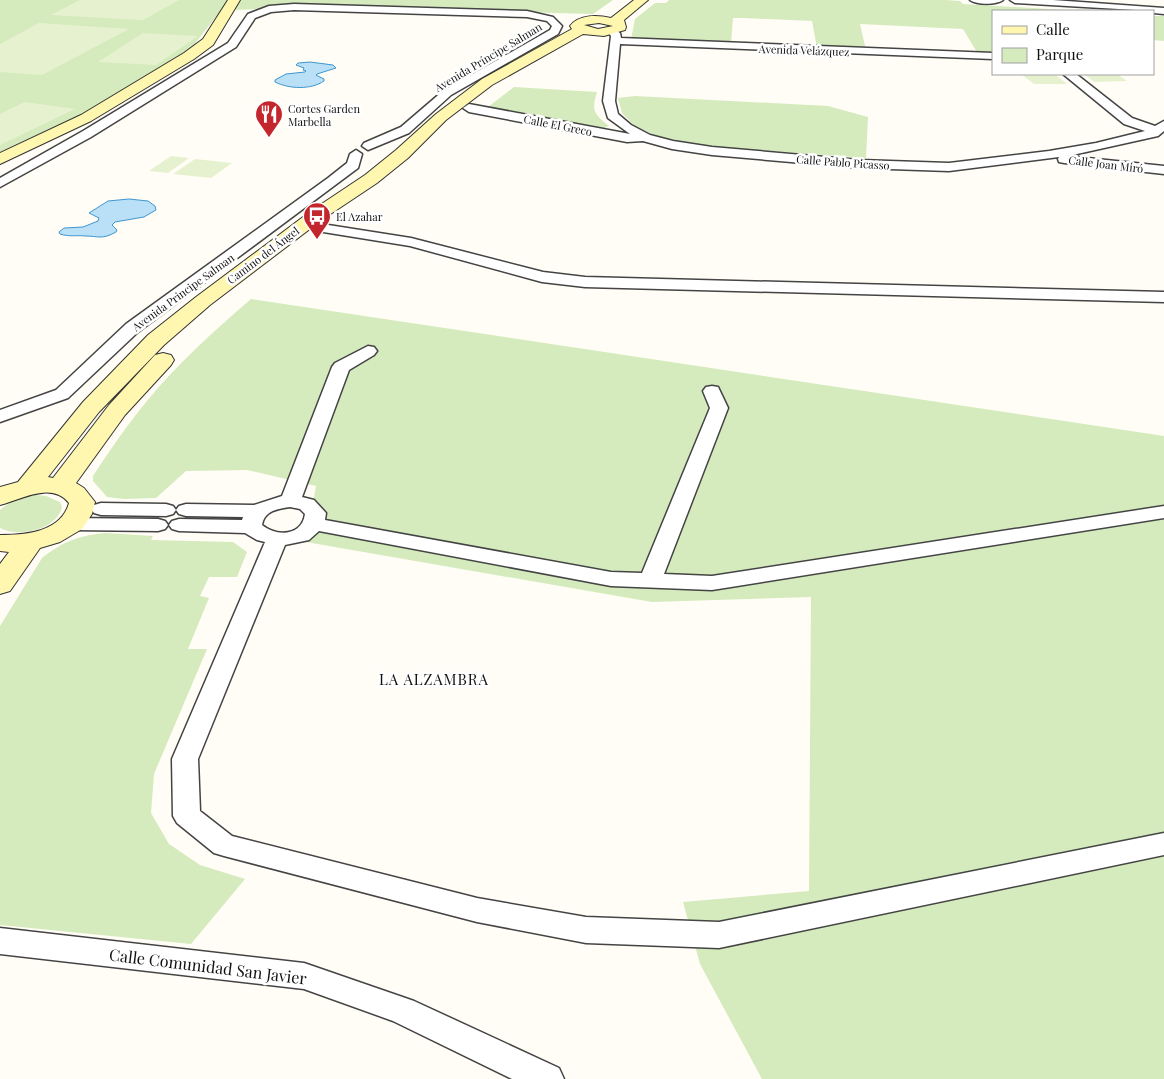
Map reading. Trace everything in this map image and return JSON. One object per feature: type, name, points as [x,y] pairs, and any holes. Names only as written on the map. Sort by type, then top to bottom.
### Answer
[{"type":"street","points":[[0,159],[86,118],[189,56],[208,42],[234,0]]},
{"type":"street","points":[[603,29],[628,0]]},
{"type":"street","points":[[603,29],[642,0]]},
{"type":"street","points":[[975,0],[998,0]]},
{"type":"street","points":[[1015,0],[1070,2],[1145,10]]},
{"type":"street","name":"Avenida Príncipe Salman","points":[[0,183],[87,134],[232,45],[248,18],[269,9],[294,7],[527,14],[550,19],[557,26],[554,32],[447,93],[405,130],[356,150]]},
{"type":"street","name":"Avenida Velázquez","points":[[603,29],[992,56]]},
{"type":"street","name":"Camino del Ángel","points":[[60,486],[117,410],[170,352],[237,294],[322,228],[406,169],[470,108],[516,75],[603,29]]},
{"type":"street","name":"Camino del Ángel","points":[[27,487],[91,407],[156,340],[248,265],[372,179],[442,116],[487,82],[603,29]]},
{"type":"street","name":"Calle Pablo Picasso","points":[[603,29],[609,101],[612,115],[627,128],[646,138],[672,145],[712,151],[917,167],[949,166],[1049,155],[1096,147],[1160,128]]},
{"type":"street","points":[[1070,75],[1128,121],[1160,128]]},
{"type":"street","name":"Calle El Greco","points":[[470,108],[627,138],[646,138]]},
{"type":"street","points":[[356,150],[402,154]]},
{"type":"street","name":"Avenida Principe Salman","points":[[0,416],[62,394],[132,328],[333,181],[352,165],[356,150]]},
{"type":"street","name":"Calle Joan Miró","points":[[1049,155],[1066,159],[1164,170]]},
{"type":"street","points":[[322,228],[410,242],[542,277],[585,282],[1164,297]]},
{"type":"street","points":[[290,501],[341,367],[368,351]]},
{"type":"street","points":[[650,581],[719,408],[712,390]]},
{"type":"street","points":[[0,496],[27,487],[60,486],[78,495],[82,502],[76,516],[53,535],[29,543],[0,543]]},
{"type":"street","points":[[76,516],[254,519],[272,503],[290,501],[307,504],[316,513],[314,524],[299,535],[277,539],[265,538],[256,533],[254,519]]},
{"type":"street","points":[[314,524],[611,578],[712,583],[1164,512]]},
{"type":"street","points":[[277,539],[185,760],[187,816],[224,845],[477,910],[586,930],[719,935],[1164,844]]},
{"type":"street","points":[[0,586],[29,543]]},
{"type":"street","name":"Calle Comunidad San Javier","points":[[0,941],[304,976],[403,1011],[546,1079]]},
{"type":"green space","points":[[0,0],[229,0],[190,50],[95,108],[0,153]]},
{"type":"green space","points":[[80,0],[179,0],[143,20],[51,15]]},
{"type":"green space","points":[[239,0],[613,0],[593,14],[278,6],[233,10]]},
{"type":"green space","points":[[669,0],[945,0],[960,1],[963,4],[1065,10],[992,10],[992,54],[978,54],[963,29],[860,24],[866,50],[817,48],[812,21],[743,18],[733,18],[731,44],[631,39],[635,19],[655,3],[666,3]]},
{"type":"green space","points":[[1154,16],[1164,16],[1164,41],[1154,40]]},
{"type":"green space","points":[[39,23],[129,29],[42,75],[0,72],[0,44]]},
{"type":"green space","points":[[143,33],[198,36],[156,65],[98,62]]},
{"type":"green space","points":[[1022,75],[1056,75],[1067,84],[1034,84]]},
{"type":"green space","points":[[1085,75],[1118,75],[1127,81],[1094,82]]},
{"type":"green space","points":[[514,87],[597,92],[594,104],[595,112],[609,126],[599,130],[488,107]]},
{"type":"green space","points":[[635,96],[828,106],[868,117],[866,158],[698,146],[659,137],[635,126],[622,113],[618,98]]},
{"type":"green space","points":[[25,102],[75,109],[0,145],[0,114]]},
{"type":"green space","points":[[171,156],[189,158],[168,173],[149,171]]},
{"type":"green space","points":[[195,159],[232,163],[211,178],[173,174]]},
{"type":"green space","points":[[251,299],[1164,436],[1164,1079],[762,1079],[700,964],[683,902],[809,891],[811,597],[652,602],[306,542],[316,486],[247,470],[186,471],[156,498],[124,499],[107,497],[93,481],[93,476],[112,447],[140,410],[183,361]]},
{"type":"green space","points":[[36,495],[46,496],[60,502],[62,507],[59,515],[53,521],[36,530],[26,532],[8,531],[0,528],[0,510],[16,500]]},
{"type":"green space","points":[[106,533],[153,536],[151,540],[233,542],[247,552],[237,577],[209,577],[200,596],[209,598],[188,649],[207,649],[154,774],[151,813],[169,844],[200,865],[245,879],[191,944],[0,925],[0,626],[42,558],[72,540]]},
{"type":"water","points":[[310,62],[333,65],[336,68],[317,74],[324,81],[313,86],[300,88],[275,82],[275,80],[286,74],[305,72],[304,68],[296,65],[298,63]]},
{"type":"water","points":[[129,199],[148,201],[155,206],[156,210],[144,217],[115,222],[112,225],[117,230],[116,232],[107,236],[66,235],[59,232],[64,228],[83,227],[98,221],[99,218],[89,213],[108,201]]},
{"type":"place","name":"Cortes Garden Marbella","points":[[269,138]]},
{"type":"place","name":"El Azahar","points":[[317,240]]},
{"type":"district","name":"LA ALZAMBRA","points":[[434,679]]}]
